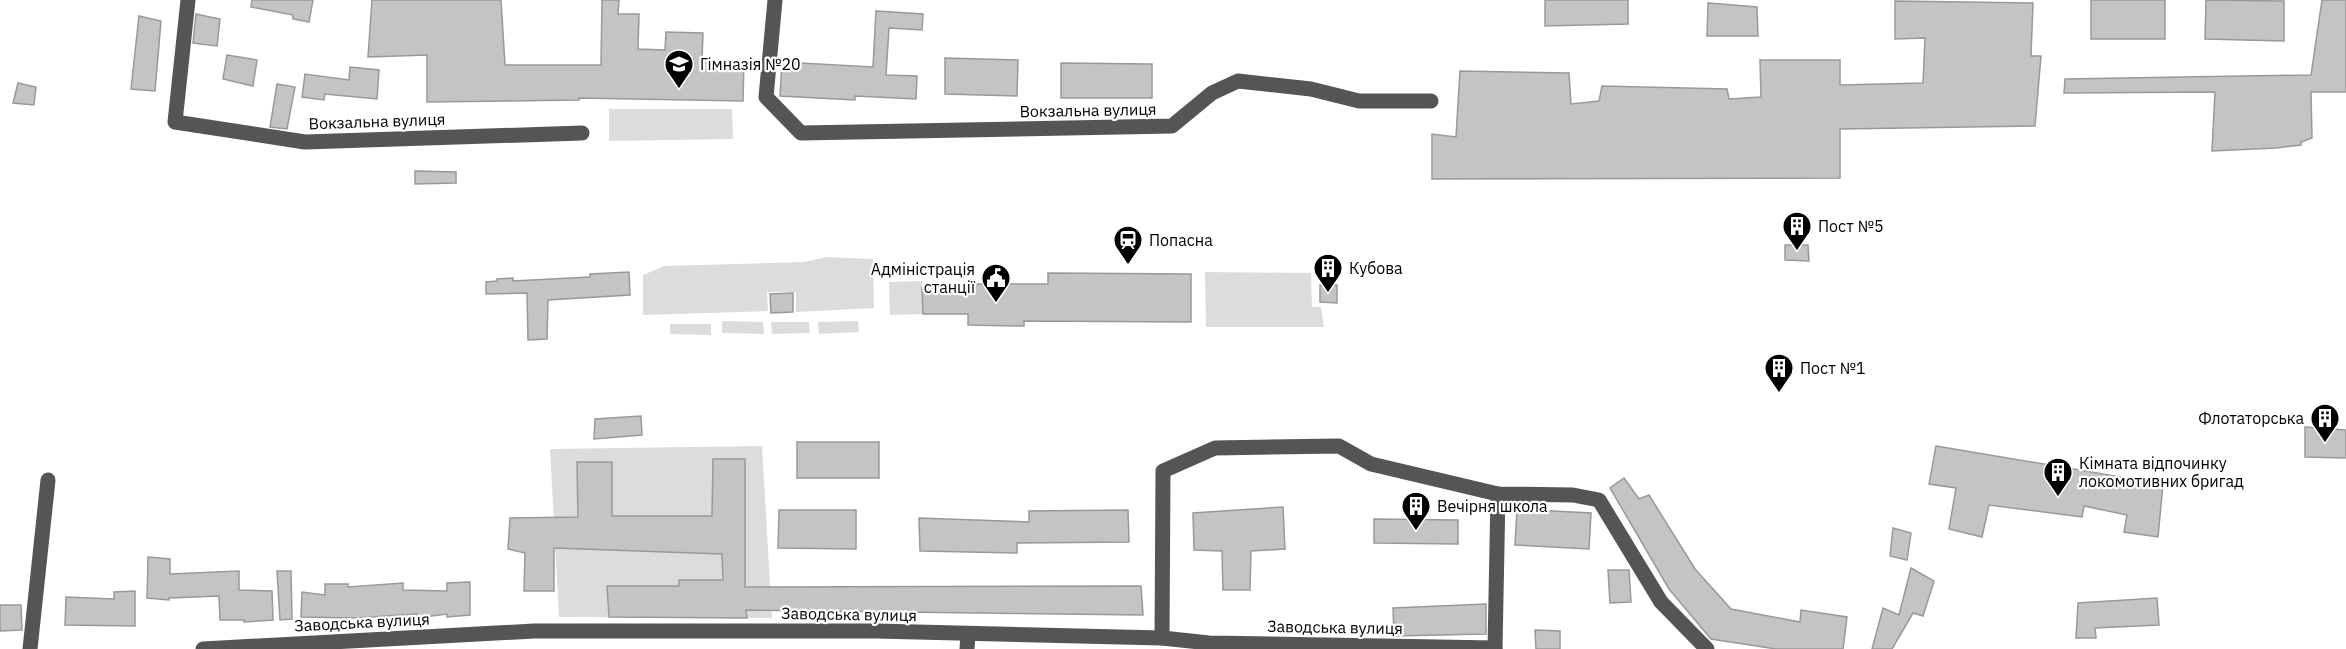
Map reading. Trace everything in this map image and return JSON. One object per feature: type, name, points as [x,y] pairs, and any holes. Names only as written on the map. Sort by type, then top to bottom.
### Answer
[{"type":"street","name":"Вокзальна вулиця","points":[[188,0],[175,122],[305,142],[582,133]]},
{"type":"street","name":"Вокзальна вулиця","points":[[776,0],[766,97],[801,133],[1172,126],[1212,93],[1238,81],[1311,88],[1359,101],[1431,101]]},
{"type":"street","points":[[1162,638],[1163,471],[1215,448],[1338,446],[1371,464],[1498,494],[1573,495],[1599,500],[1660,602],[1707,649]]},
{"type":"street","points":[[30,649],[48,480]]},
{"type":"street","points":[[1495,649],[1498,494]]},
{"type":"street","name":"Заводська вулиця","points":[[203,649],[396,644],[534,631],[876,631],[968,641],[1162,638],[1209,643],[1495,649]]},
{"type":"shaded area","points":[[609,109],[732,109],[733,139],[609,141]]},
{"type":"shaded area","points":[[827,257],[873,259],[874,308],[796,312],[796,292],[767,292],[768,311],[643,315],[643,275],[664,266],[804,262]]},
{"type":"shaded area","points":[[1205,272],[1311,273],[1312,307],[1321,307],[1324,327],[1206,327]]},
{"type":"shaded area","points":[[922,281],[923,314],[890,315],[889,282]]},
{"type":"shaded area","points":[[722,321],[763,322],[764,334],[722,333]]},
{"type":"shaded area","points":[[858,321],[859,332],[819,334],[818,322]]},
{"type":"shaded area","points":[[771,322],[809,322],[810,333],[772,334]]},
{"type":"shaded area","points":[[670,324],[711,324],[711,335],[670,334]]},
{"type":"shaded area","points":[[762,446],[772,618],[559,617],[550,449]]},
{"type":"building","points":[[252,0],[313,0],[309,22],[293,19],[293,15],[251,7]]},
{"type":"building","points":[[372,0],[501,0],[505,65],[601,65],[602,0],[619,0],[618,14],[639,14],[638,49],[665,50],[666,32],[703,33],[702,61],[744,62],[743,101],[579,98],[579,100],[427,102],[427,55],[368,57]]},
{"type":"building","points":[[1545,0],[1628,0],[1628,24],[1545,26]]},
{"type":"building","points":[[2091,0],[2165,0],[2165,39],[2091,39]]},
{"type":"building","points":[[2206,0],[2284,1],[2284,41],[2205,39]]},
{"type":"building","points":[[2322,0],[2346,0],[2346,92],[2311,92],[2312,138],[2301,142],[2301,145],[2212,151],[2215,92],[2064,93],[2065,79],[2311,75]]},
{"type":"building","points":[[1895,1],[2033,3],[2031,56],[2041,56],[2035,126],[1840,129],[1840,178],[1432,179],[1432,134],[1456,137],[1460,71],[1569,73],[1571,104],[1599,101],[1602,86],[1727,89],[1729,99],[1761,97],[1760,60],[1840,60],[1840,85],[1923,83],[1925,38],[1895,39]]},
{"type":"building","points":[[1708,3],[1757,7],[1758,36],[1707,36]]},
{"type":"building","points":[[876,11],[923,14],[922,30],[889,28],[886,75],[917,76],[916,99],[855,96],[855,100],[780,96],[782,62],[873,67]]},
{"type":"building","points":[[196,14],[220,19],[217,46],[193,43]]},
{"type":"building","points":[[139,16],[161,21],[155,91],[131,89]]},
{"type":"building","points":[[227,55],[257,60],[253,86],[223,79]]},
{"type":"building","points":[[945,58],[1018,60],[1017,96],[945,94]]},
{"type":"building","points":[[1061,63],[1152,64],[1152,98],[1061,98]]},
{"type":"building","points":[[350,67],[379,70],[377,99],[325,94],[324,100],[302,97],[305,74],[349,80]]},
{"type":"building","points":[[18,83],[36,87],[34,105],[13,103]]},
{"type":"building","points":[[277,84],[295,87],[287,129],[270,127]]},
{"type":"building","points":[[415,171],[456,172],[456,183],[415,184]]},
{"type":"building","name":"Пост №5","points":[[1785,245],[1808,245],[1809,261],[1785,260]]},
{"type":"building","points":[[629,272],[630,295],[548,300],[547,339],[528,340],[527,293],[486,294],[486,282],[497,281],[497,279],[513,278],[513,281],[590,277],[590,274]]},
{"type":"building","name":"Попасна","points":[[1048,273],[1191,274],[1191,322],[1024,321],[1024,326],[968,325],[968,314],[923,314],[922,288],[968,288],[969,284],[1048,284]]},
{"type":"building","name":"Кубова","points":[[1320,285],[1337,285],[1337,303],[1320,302]]},
{"type":"building","points":[[793,293],[793,312],[771,313],[770,294]]},
{"type":"building","points":[[641,416],[642,435],[594,439],[595,419]]},
{"type":"building","name":"Флотаторська","points":[[2305,427],[2346,430],[2346,458],[2305,457]]},
{"type":"building","points":[[797,442],[879,442],[879,478],[797,478]]},
{"type":"building","name":"Кімната відпочинку локомотивних бригад","points":[[1936,446],[2163,484],[2158,537],[2124,532],[2127,515],[2084,506],[2082,517],[1989,505],[1982,537],[1949,529],[1956,488],[1929,484]]},
{"type":"building","points":[[713,459],[745,459],[745,587],[1141,586],[1143,615],[746,610],[747,618],[609,617],[607,586],[679,586],[679,580],[723,580],[722,554],[554,548],[554,591],[524,591],[525,553],[508,549],[510,518],[578,517],[577,462],[612,462],[612,516],[712,516]]},
{"type":"building","points":[[1624,478],[1639,499],[1649,495],[1695,569],[1731,609],[1800,622],[1801,610],[1847,617],[1843,649],[1776,649],[1711,639],[1669,589],[1610,488]]},
{"type":"building","points":[[1283,507],[1285,549],[1251,551],[1250,590],[1223,590],[1222,551],[1194,550],[1193,513]]},
{"type":"building","points":[[1517,509],[1591,513],[1589,549],[1515,545]]},
{"type":"building","points":[[779,510],[856,510],[856,549],[778,548]]},
{"type":"building","points":[[1128,510],[1129,542],[1017,543],[1017,553],[920,551],[919,518],[1029,522],[1029,511]]},
{"type":"building","name":"Вечірня школа","points":[[1374,519],[1458,520],[1458,544],[1374,543]]},
{"type":"building","points":[[1893,528],[1911,533],[1907,560],[1890,556]]},
{"type":"building","points":[[148,557],[170,559],[170,574],[239,571],[239,590],[272,591],[273,620],[244,622],[244,620],[220,620],[219,596],[169,598],[169,600],[147,598]]},
{"type":"building","points":[[1911,568],[1934,581],[1923,616],[1913,613],[1892,649],[1872,649],[1883,608],[1899,615]]},
{"type":"building","points":[[1608,570],[1629,570],[1631,602],[1610,603]]},
{"type":"building","points":[[277,571],[291,571],[292,619],[280,620]]},
{"type":"building","points":[[470,582],[470,615],[447,617],[447,614],[417,618],[417,614],[356,618],[301,617],[302,592],[325,595],[325,584],[348,584],[348,587],[403,583],[403,590],[447,591],[447,583]]},
{"type":"building","points":[[135,591],[135,626],[65,625],[66,597],[114,599],[114,592]]},
{"type":"building","points":[[2157,598],[2159,625],[2095,628],[2096,638],[2076,638],[2078,603]]},
{"type":"building","points":[[1486,604],[1486,634],[1394,636],[1393,608]]},
{"type":"building","points":[[0,605],[21,605],[22,630],[0,631]]},
{"type":"building","points":[[1535,630],[1560,631],[1560,649],[1536,649]]},
{"type":"place","name":"Гімназія №20","points":[[679,90]]},
{"type":"place","name":"Пост №5","points":[[1797,252]]},
{"type":"place","name":"Попасна","points":[[1128,266]]},
{"type":"place","name":"Кубова","points":[[1328,294]]},
{"type":"place","name":"Адміністрація станції","points":[[996,304]]},
{"type":"place","name":"Пост №1","points":[[1779,394]]},
{"type":"place","name":"Флотаторська","points":[[2325,444]]},
{"type":"place","name":"Кімната відпочинку локомотивних бригад","points":[[2058,498]]},
{"type":"place","name":"Вечірня школа","points":[[1416,532]]}]
